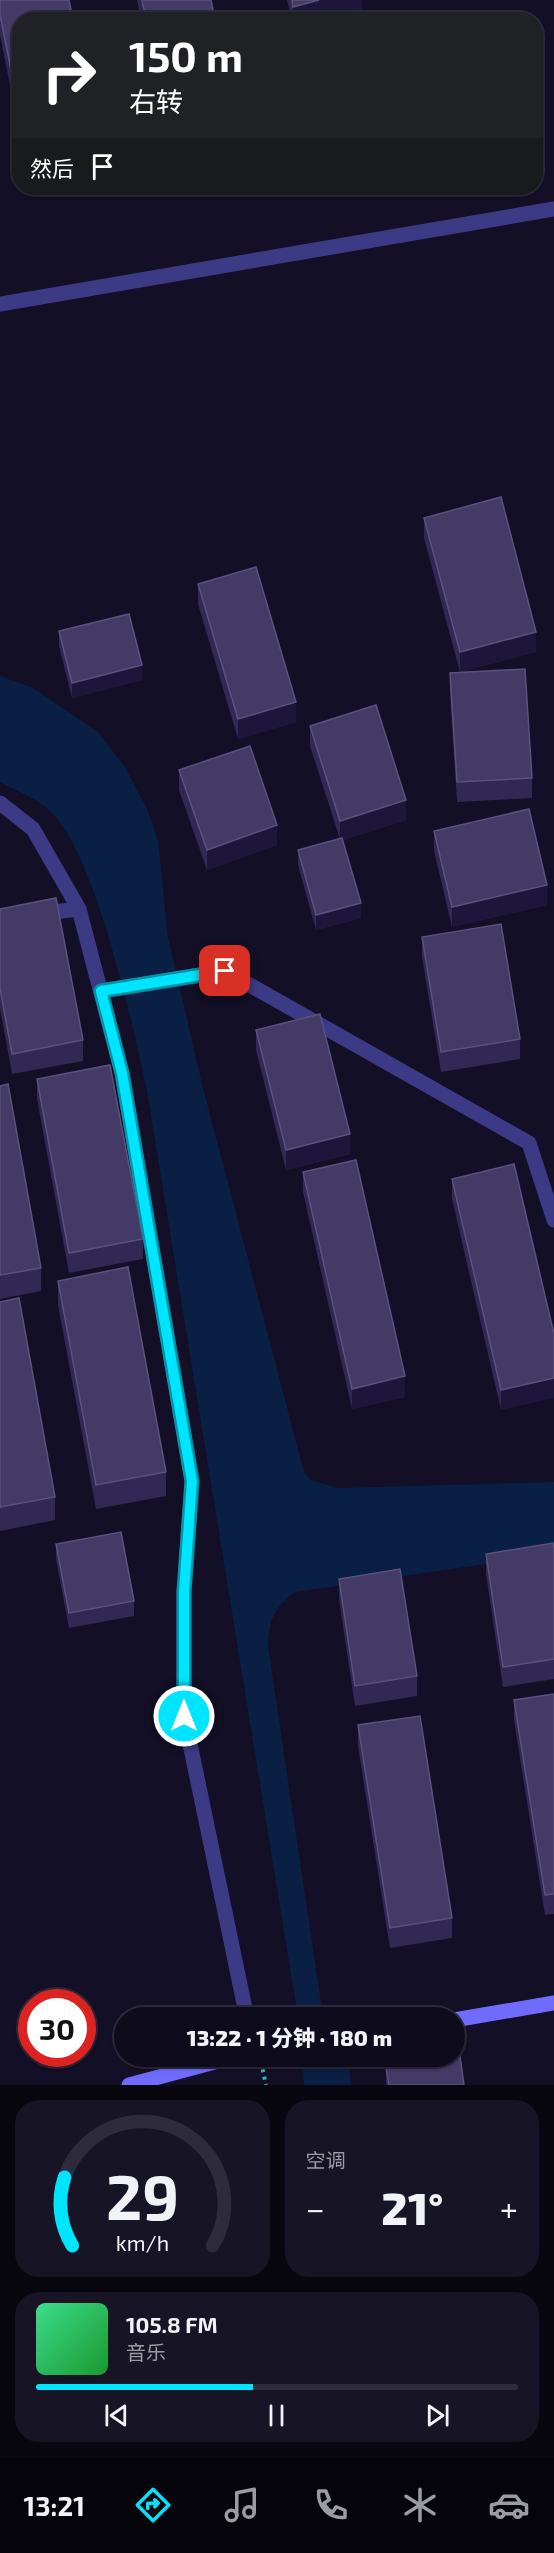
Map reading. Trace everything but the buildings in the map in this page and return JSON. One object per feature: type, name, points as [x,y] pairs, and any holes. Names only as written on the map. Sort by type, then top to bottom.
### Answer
[{"type":"street","points":[[0,304],[554,209]]},
{"type":"street","points":[[0,803],[33,829],[79,909],[108,990],[192,1481],[184,1592],[184,1716],[245,2007]]},
{"type":"street","points":[[0,918],[79,909]]},
{"type":"street","points":[[108,990],[225,971],[528,1143],[554,1220]]},
{"type":"street","points":[[465,2018],[554,2003]]},
{"type":"street","points":[[129,2085],[196,2067]]},
{"type":"path","points":[[262,2067],[266,2085]]},
{"type":"water","points":[[0,676],[33,688],[98,732],[125,767],[147,809],[158,840],[168,937],[203,1088],[304,1472],[311,1480],[337,1488],[554,1482],[554,1554],[295,1592],[282,1603],[274,1615],[268,1646],[322,2007],[296,2007],[148,1097],[112,946],[98,904],[68,834],[45,807],[0,782]]},
{"type":"water","points":[[303,2067],[349,2067],[351,2085],[304,2085]]},
{"type":"route","points":[[184,1716],[184,1592],[192,1481],[122,1073],[101,991],[225,971]]}]
